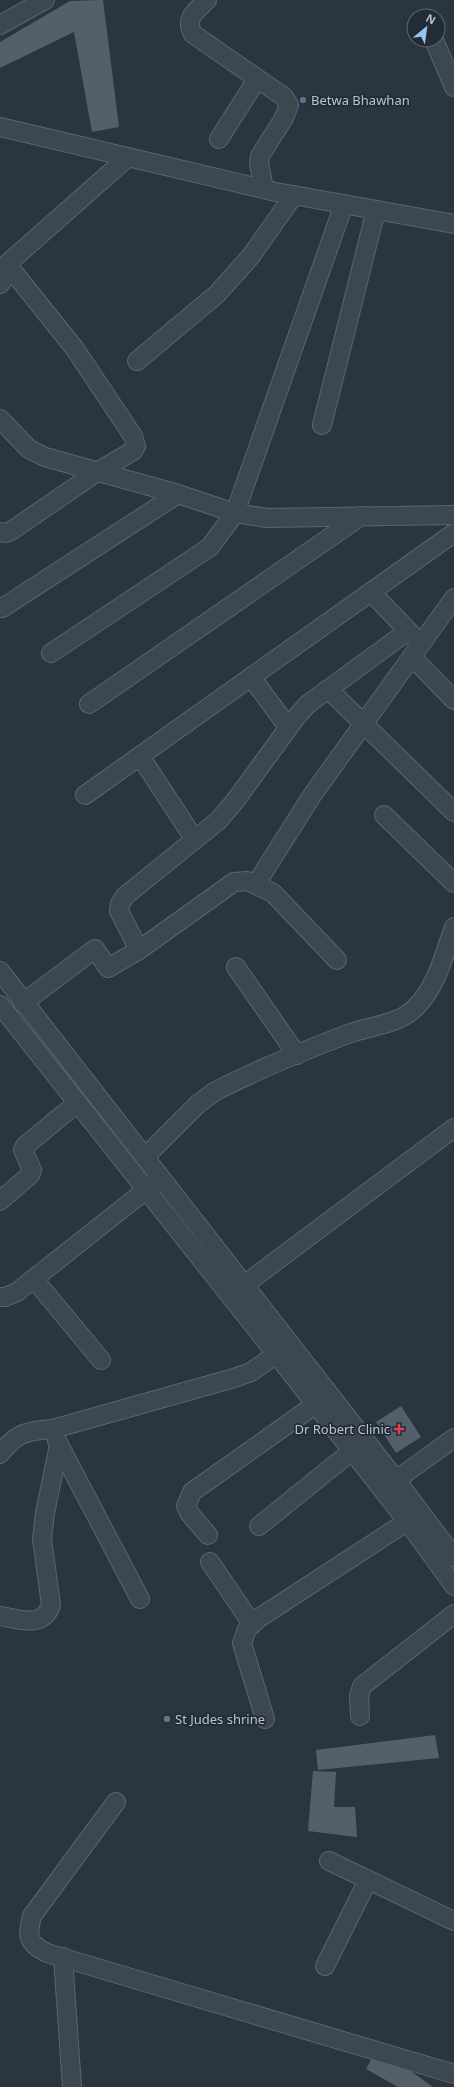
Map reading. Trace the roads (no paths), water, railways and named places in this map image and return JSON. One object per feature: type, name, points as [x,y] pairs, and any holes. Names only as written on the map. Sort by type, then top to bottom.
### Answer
[{"type":"street","points":[[0,25],[45,0]]},
{"type":"street","points":[[207,0],[190,20],[189,27],[193,34],[284,97],[289,104],[284,118],[260,156],[259,162],[264,189]]},
{"type":"street","points":[[439,48],[450,65],[454,87]]},
{"type":"street","points":[[219,139],[257,79]]},
{"type":"street","points":[[0,127],[264,189],[454,224]]},
{"type":"street","points":[[0,284],[6,262],[127,158]]},
{"type":"street","points":[[137,361],[217,294],[246,262],[294,195]]},
{"type":"street","points":[[51,653],[210,547],[235,513],[344,204]]},
{"type":"street","points":[[322,425],[376,210]]},
{"type":"street","points":[[0,532],[6,533],[11,531],[97,472],[133,451],[136,446],[136,441],[75,349],[6,262]]},
{"type":"street","points":[[0,419],[29,449],[45,457],[178,494],[235,513],[267,518],[454,515]]},
{"type":"street","points":[[2,608],[178,494]]},
{"type":"street","points":[[89,704],[361,516]]},
{"type":"street","points":[[85,795],[454,533]]},
{"type":"street","points":[[371,592],[408,631],[416,651],[454,700]]},
{"type":"street","points":[[256,884],[314,794],[454,598]]},
{"type":"street","points":[[139,950],[119,911],[120,904],[125,896],[219,820],[235,801],[288,727],[308,704],[408,631]]},
{"type":"street","points":[[251,677],[288,727]]},
{"type":"street","points":[[328,689],[454,812]]},
{"type":"street","points":[[140,756],[195,840]]},
{"type":"street","points":[[384,815],[454,883]]},
{"type":"street","points":[[23,1003],[95,949],[108,968],[139,950],[234,882],[247,881],[273,893],[337,960]]},
{"type":"street","points":[[145,1157],[198,1104],[214,1092],[348,1034],[405,1016],[415,1009],[426,996],[435,978],[454,926]]},
{"type":"street","points":[[236,966],[297,1055]]},
{"type":"street","points":[[2,979],[23,1003],[145,1157],[244,1285],[316,1404],[352,1451],[454,1557]]},
{"type":"street","points":[[4,1017],[77,1103],[146,1190],[396,1480],[414,1517],[454,1586]]},
{"type":"street","points":[[0,1202],[30,1175],[32,1170],[23,1150],[25,1146],[77,1103]]},
{"type":"street","points":[[244,1285],[454,1128]]},
{"type":"street","points":[[0,1297],[5,1298],[17,1292],[161,1178]]},
{"type":"street","points":[[34,1279],[101,1360]]},
{"type":"street","points":[[2,1448],[22,1433],[56,1437],[234,1378],[251,1372],[284,1350]]},
{"type":"street","points":[[208,1535],[190,1514],[186,1506],[192,1492],[316,1404]]},
{"type":"street","points":[[56,1437],[140,1599]]},
{"type":"street","points":[[0,1616],[35,1621],[48,1614],[51,1605],[42,1539],[56,1437]]},
{"type":"street","points":[[396,1480],[454,1438]]},
{"type":"street","points":[[259,1526],[352,1451]]},
{"type":"street","points":[[265,1718],[242,1643],[244,1634],[252,1624],[414,1517]]},
{"type":"street","points":[[210,1562],[252,1624]]},
{"type":"street","points":[[360,1716],[359,1696],[362,1686],[454,1614]]},
{"type":"street","points":[[116,1802],[32,1916],[28,1932],[31,1941],[37,1948],[63,1958],[454,2074]]},
{"type":"street","points":[[329,1861],[454,1921]]},
{"type":"street","points":[[325,1966],[368,1880]]},
{"type":"street","points":[[63,1958],[72,2087]]},
{"type":"place","name":"Betwa Bhawhan","points":[[303,100]]},
{"type":"place","name":"Dr Robert Clinic","points":[[399,1429]]},
{"type":"place","name":"St Judes shrine","points":[[167,1719]]}]
